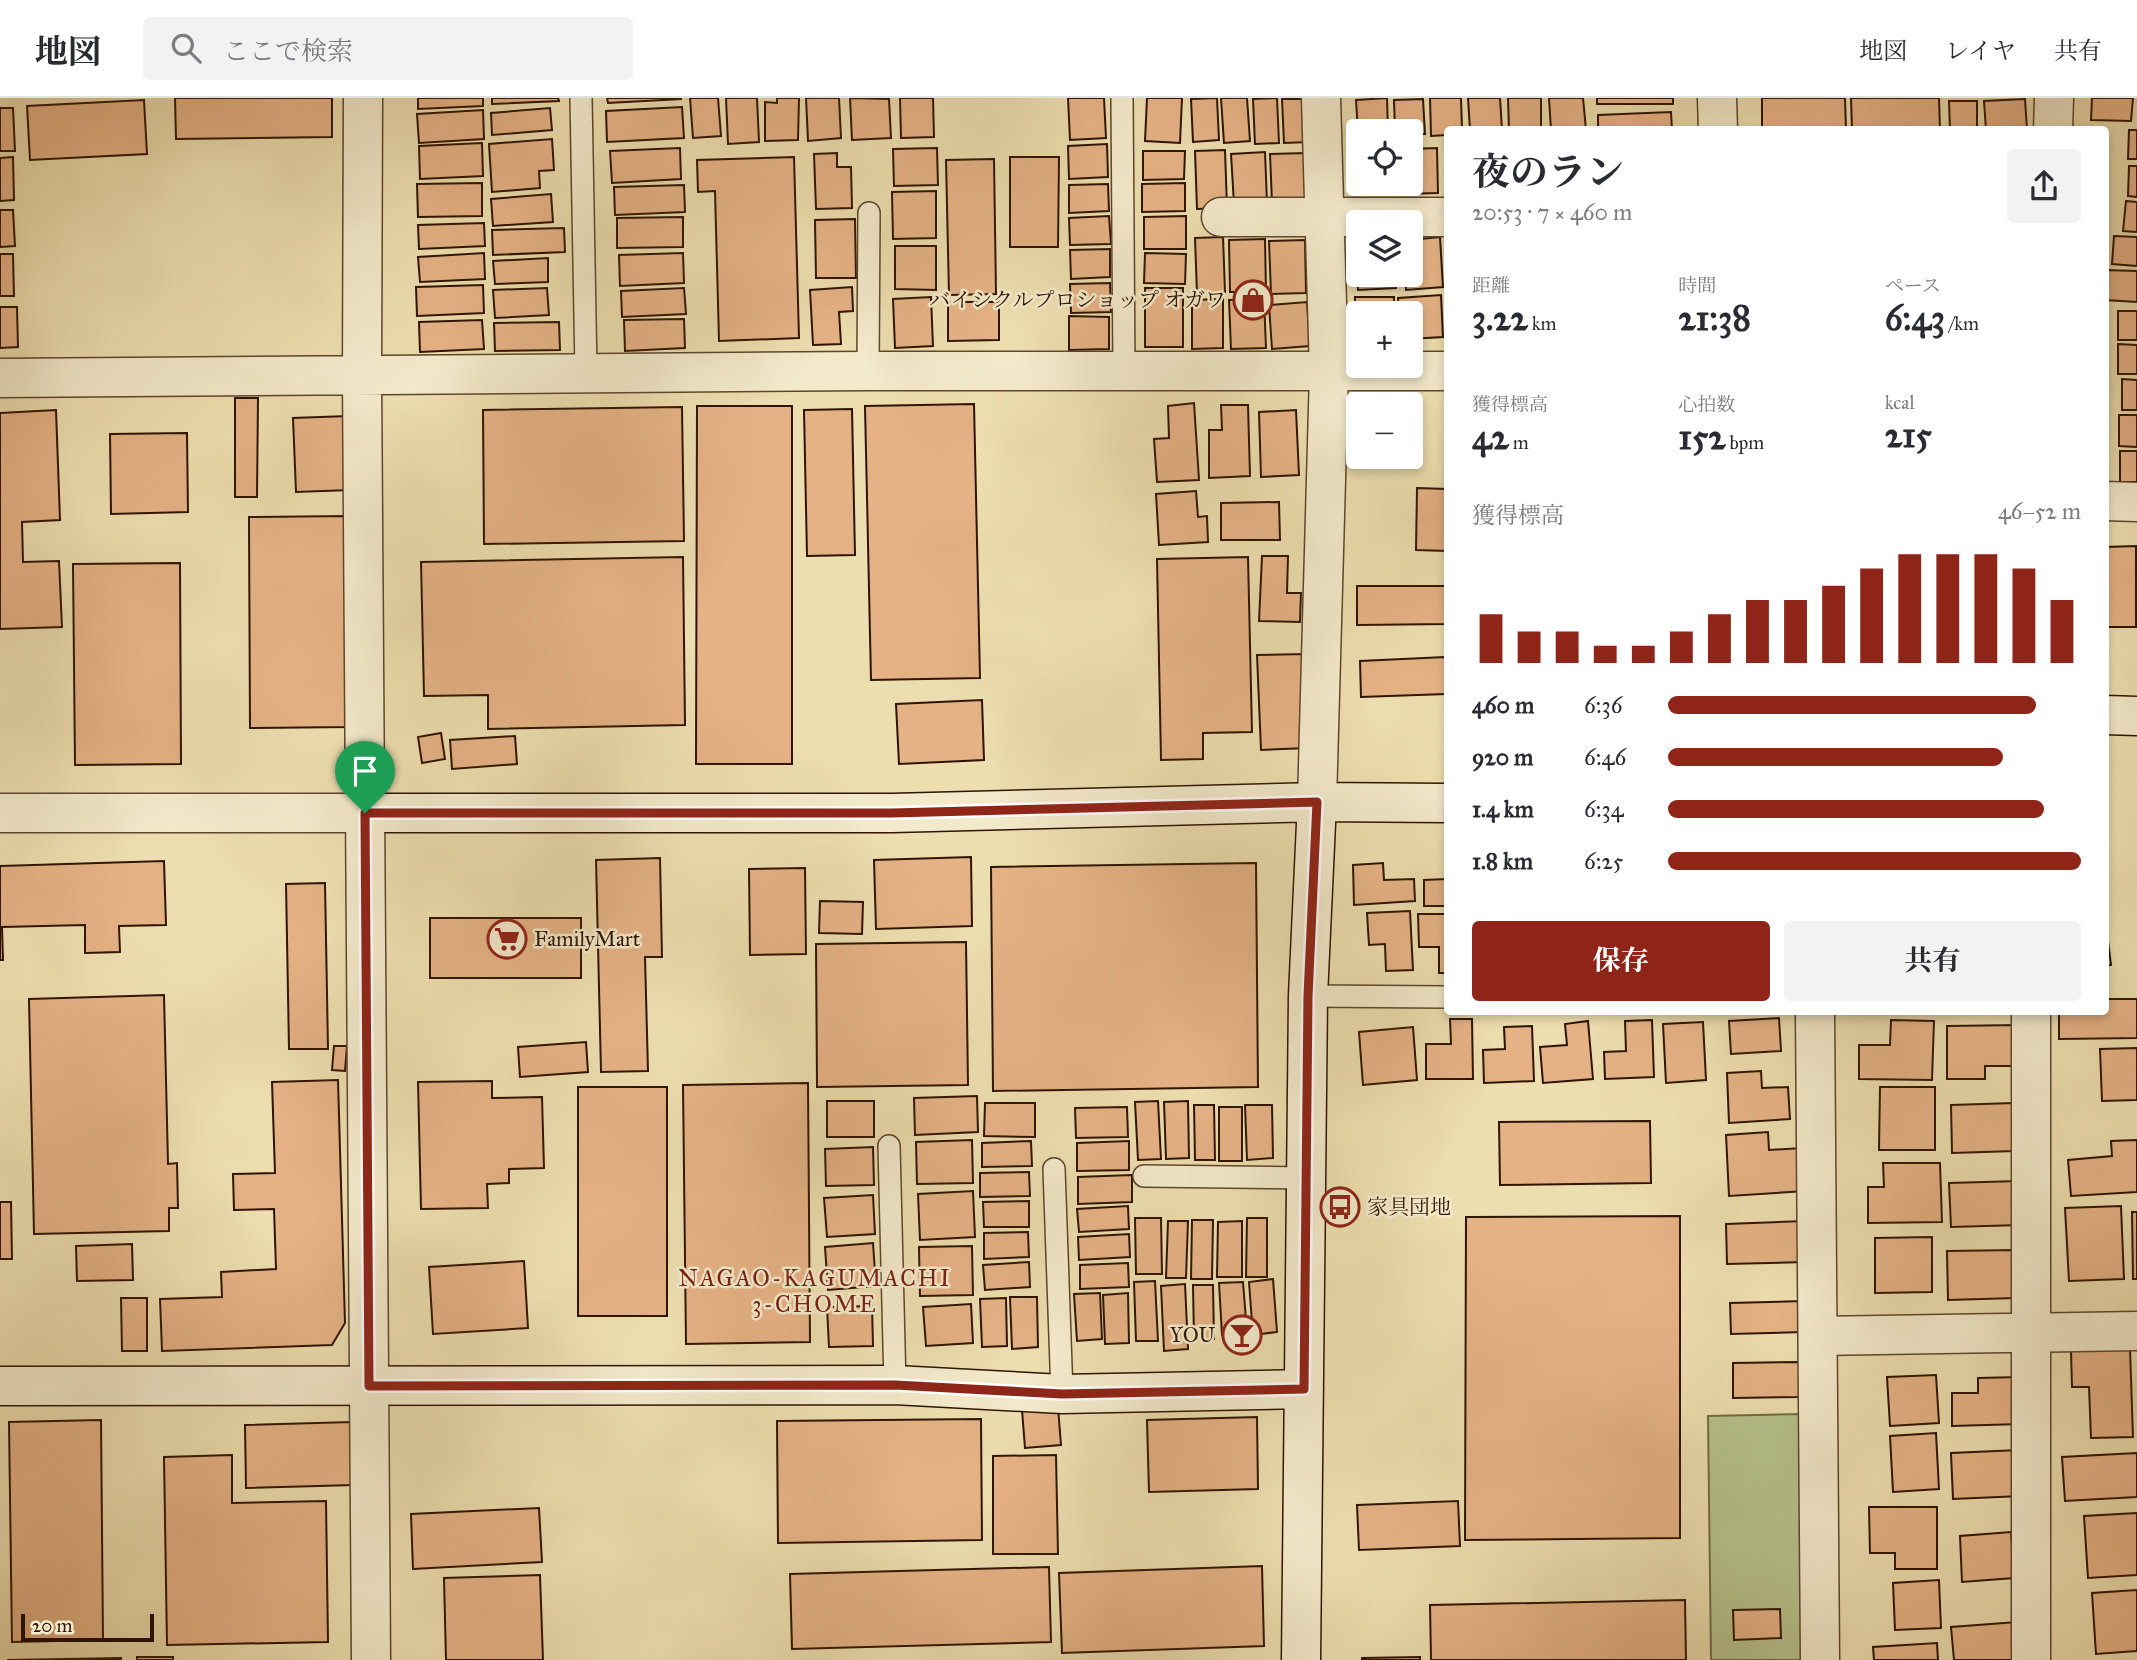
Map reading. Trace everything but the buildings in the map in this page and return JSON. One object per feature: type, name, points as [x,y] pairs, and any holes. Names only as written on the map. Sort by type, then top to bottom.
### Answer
[{"type":"street","points":[[363,98],[362,376],[371,1660]]},
{"type":"street","points":[[1301,1660],[1308,996],[1317,802],[1329,372],[1321,98]]},
{"type":"street","points":[[1717,98],[1718,126]]},
{"type":"street","points":[[2053,126],[2054,98]]},
{"type":"street","points":[[1221,217],[1444,218]]},
{"type":"street","points":[[0,378],[586,372],[1444,372]]},
{"type":"street","points":[[2109,502],[2137,502]]},
{"type":"street","points":[[2109,715],[2137,716]]},
{"type":"street","points":[[0,813],[878,813],[1317,802],[1444,803]]},
{"type":"street","points":[[1815,1015],[1820,1660]]},
{"type":"street","points":[[2031,1015],[2031,1660]]},
{"type":"street","points":[[1818,1336],[2137,1331]]},
{"type":"street","points":[[0,1386],[895,1385],[1062,1394],[1304,1389]]},
{"type":"lane","points":[[581,98],[586,372]]},
{"type":"lane","points":[[1122,98],[1124,370]]},
{"type":"lane","points":[[868,371],[869,213]]},
{"type":"lane","points":[[1308,996],[1444,997]]},
{"type":"lane","points":[[889,1146],[895,1385]]},
{"type":"lane","points":[[1054,1169],[1062,1394]]},
{"type":"lane","points":[[1144,1176],[1306,1178]]},
{"type":"green space","points":[[1801,1414],[1802,1660],[1711,1660],[1708,1416]]},
{"type":"place","name":"バイシクルプロショップ オガワ","points":[[1253,300]]},
{"type":"place","name":"FamilyMart","points":[[507,939]]},
{"type":"place","name":"家具団地","points":[[1340,1207]]},
{"type":"place","name":"YOU","points":[[1242,1335]]},
{"type":"district","name":"NAGAO-KAGUMACHI 3-CHOME","points":[[815,1291]]},
{"type":"route","points":[[1317,802],[1308,996],[1304,1389],[1062,1394],[895,1385],[369,1386],[365,813],[892,813],[1317,802]]}]
